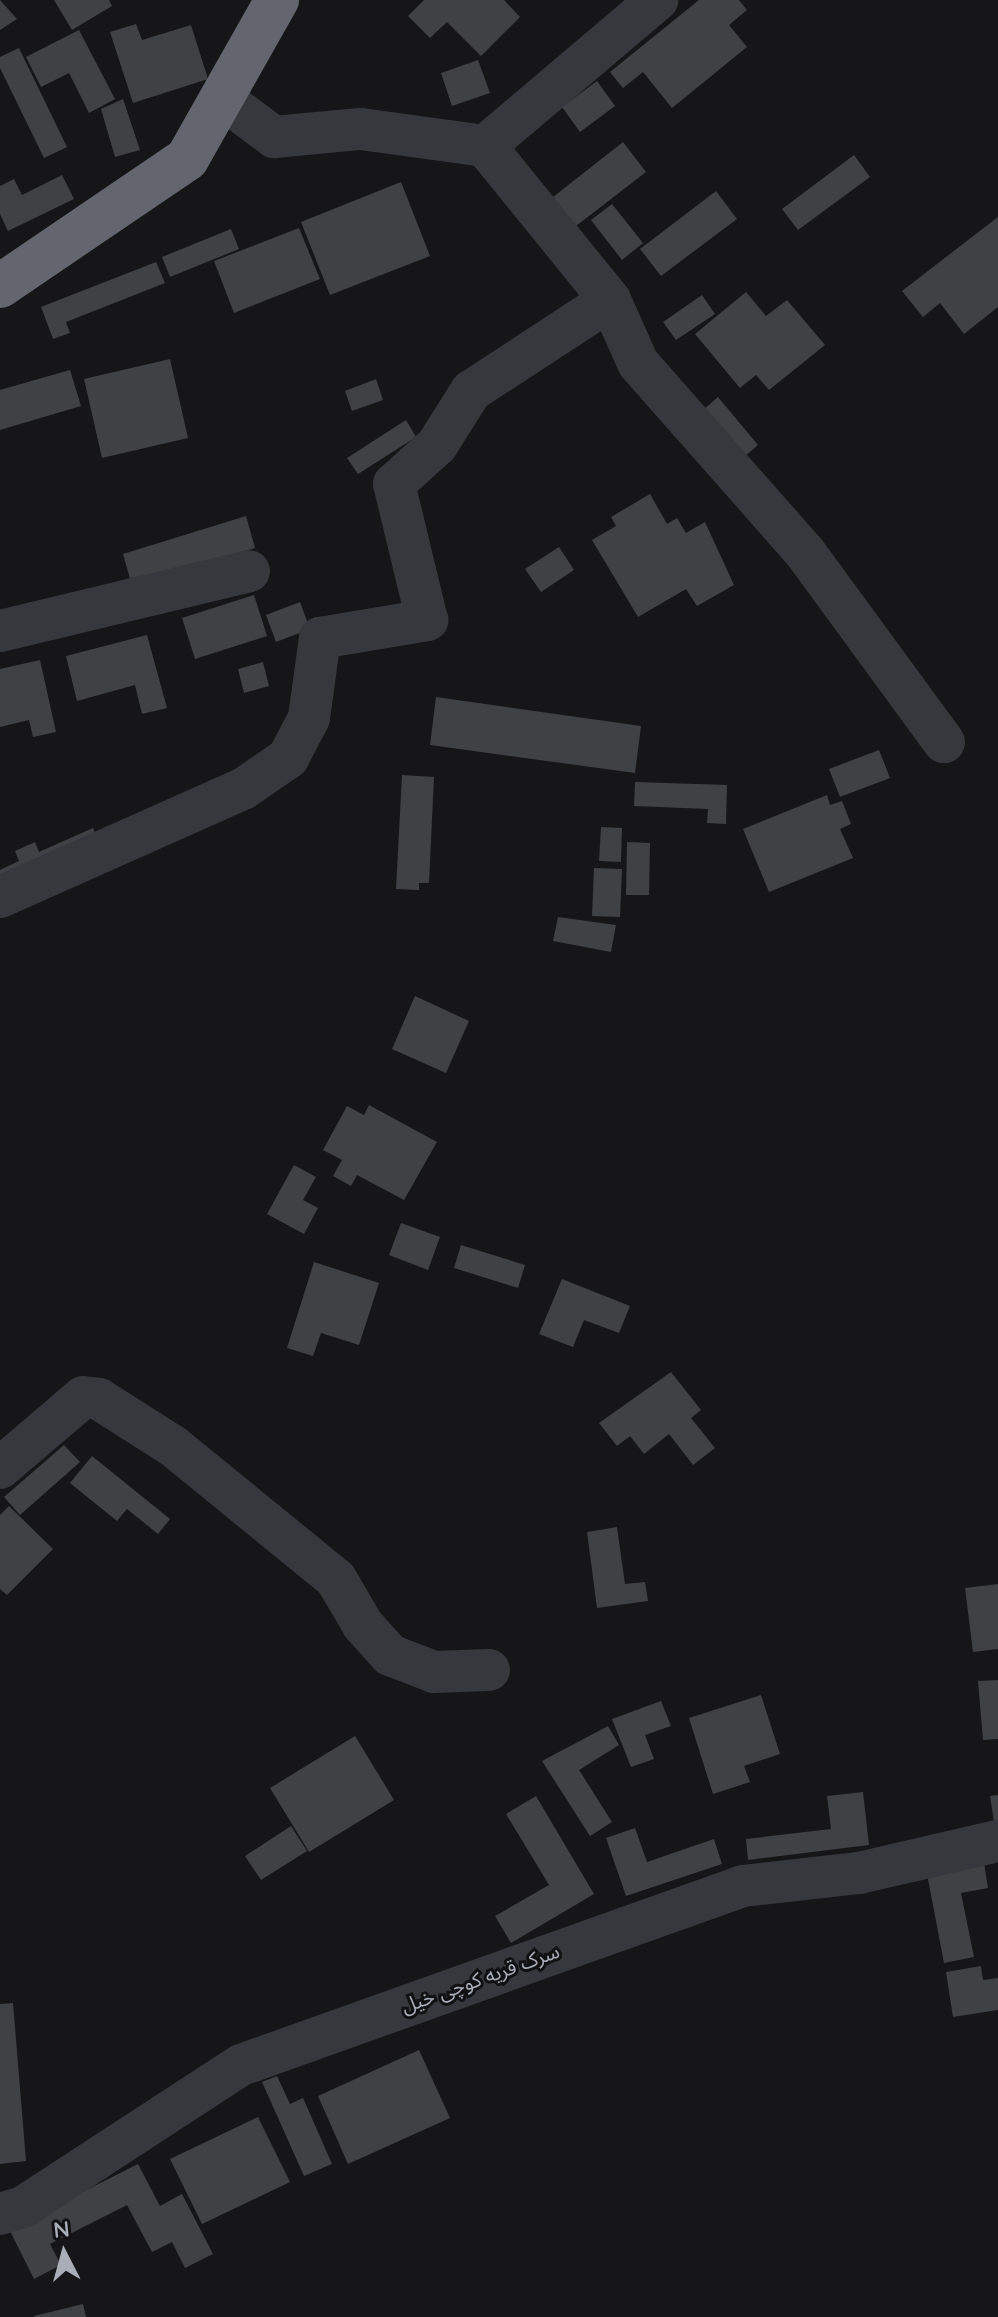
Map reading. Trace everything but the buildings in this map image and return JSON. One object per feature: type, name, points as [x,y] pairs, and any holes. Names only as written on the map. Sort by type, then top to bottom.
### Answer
[{"type":"highway","points":[[3,275],[187,159],[277,0]]},
{"type":"street","points":[[485,146],[657,0]]},
{"type":"street","points":[[223,99],[274,137],[361,129],[485,146],[610,300],[638,363],[804,551],[944,742]]},
{"type":"street","points":[[0,897],[243,789],[288,758],[309,718],[320,638],[427,620],[394,484],[437,445],[471,391],[610,300]]},
{"type":"street","points":[[0,631],[249,571]]},
{"type":"street","points":[[0,1468],[83,1397],[99,1399],[173,1446],[336,1579],[363,1625],[390,1655],[434,1672],[489,1670]]},
{"type":"street","name":"سرک قریه کوچی خیل","points":[[0,2214],[23,2207],[241,2065],[743,1886],[859,1873],[998,1841]]}]
